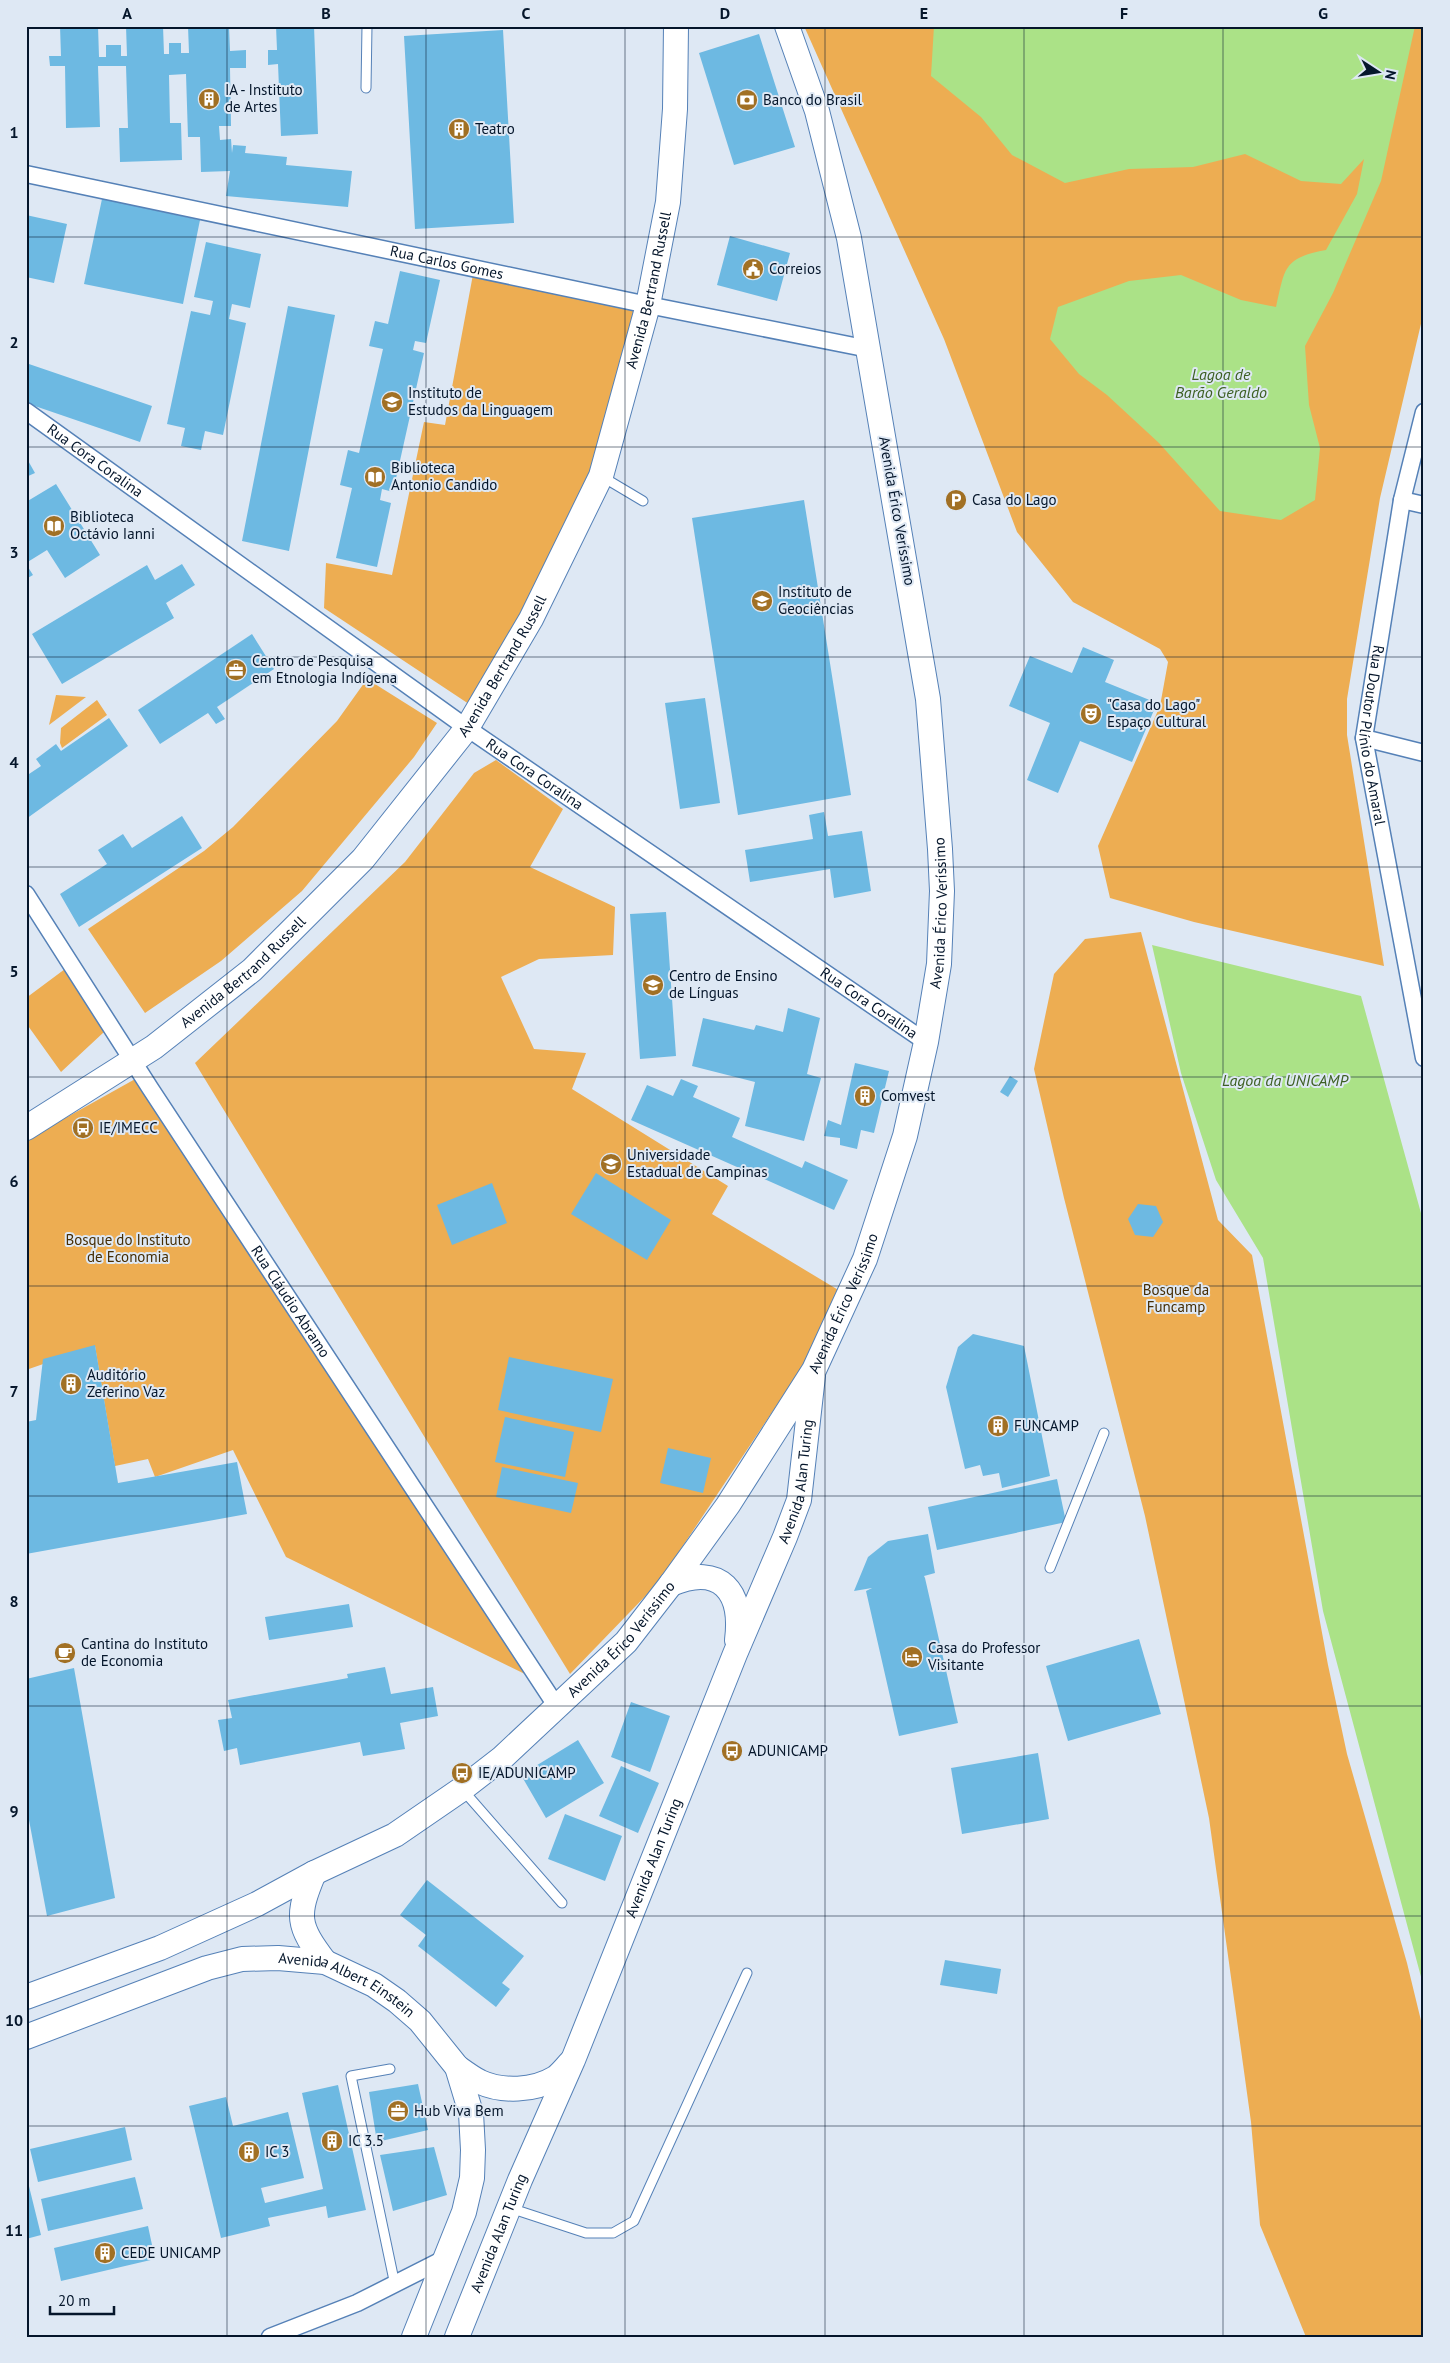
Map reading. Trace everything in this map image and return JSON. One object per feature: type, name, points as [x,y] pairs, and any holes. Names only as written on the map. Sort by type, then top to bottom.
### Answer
[{"type":"street","name":"Avenida Bertrand Russell","points":[[26,1128],[164,1040],[252,970],[363,859],[467,728],[531,619],[601,476],[648,306],[668,202],[675,109],[676,26]]},
{"type":"street","name":"Avenida Érico Veríssimo","points":[[557,1707],[626,1642],[671,1584],[728,1505],[814,1370],[865,1259],[905,1136],[926,1042],[938,964],[942,891],[928,705],[849,238],[817,111],[787,26]]},
{"type":"street","name":"Rua Carlos Gomes","points":[[26,174],[648,306],[869,349]]},
{"type":"street","name":"Rua Cora Coralina","points":[[26,411],[467,728],[926,1042]]},
{"type":"street","name":"Rua Doutor Plínio do Amaral","points":[[1424,412],[1402,500],[1364,738],[1416,984],[1424,1058]]},
{"type":"street","points":[[1402,500],[1424,505]]},
{"type":"street","points":[[1364,738],[1424,753]]},
{"type":"street","name":"Rua Cláudio Abramo","points":[[26,894],[132,1062],[557,1707]]},
{"type":"street","name":"Avenida Alan Turing","points":[[457,2337],[573,2060],[735,1654],[799,1500],[814,1370]]},
{"type":"street","points":[[671,1584],[686,1578],[700,1576],[716,1579],[728,1589],[736,1604],[739,1620],[735,1654]]},
{"type":"street","points":[[26,1997],[160,1948],[257,1904],[395,1835],[462,1789],[502,1758],[557,1707]]},
{"type":"street","points":[[314,1874],[302,1902],[302,1920],[308,1940],[325,1962]]},
{"type":"street","points":[[160,1948],[169,1954],[175,1964],[174,1975],[168,1984]]},
{"type":"street","name":"Avenida Albert Einstein","points":[[26,2038],[207,1968],[242,1959],[278,1958],[325,1962],[374,1985],[397,2001],[420,2021],[457,2067],[471,2113],[474,2150],[472,2178],[464,2212],[446,2258]]},
{"type":"street","points":[[457,2067],[479,2082],[496,2087],[518,2089],[536,2086],[555,2078],[573,2060]]},
{"type":"street","points":[[270,2337],[357,2303],[446,2258]]},
{"type":"street","points":[[414,2337],[446,2258]]},
{"type":"lane","points":[[366,88],[367,26]]},
{"type":"lane","points":[[601,476],[643,501]]},
{"type":"lane","points":[[1050,1568],[1104,1433]]},
{"type":"lane","points":[[462,1789],[562,1903]]},
{"type":"lane","points":[[510,2208],[586,2233],[613,2233],[634,2221],[747,1973]]},
{"type":"lane","points":[[390,2068],[351,2076],[395,2285]]},
{"type":"green space","points":[[804,26],[1424,26],[1424,311],[1380,498],[1347,699],[1347,735],[1384,966],[1194,922],[1110,898],[1098,846],[1160,706],[1168,662],[1160,649],[1073,602],[1017,532],[944,339]]},
{"type":"green space","points":[[474,269],[648,305],[619,412],[478,710],[324,608],[326,563],[392,575],[424,422],[445,425]]},
{"type":"green space","points":[[367,679],[437,723],[414,757],[302,891],[221,961],[145,1013],[88,929],[204,851],[233,827],[337,721]]},
{"type":"green space","points":[[56,695],[86,697],[49,725]]},
{"type":"green space","points":[[97,700],[107,715],[62,748],[60,743],[61,728]]},
{"type":"green space","points":[[496,760],[563,809],[530,867],[615,907],[613,955],[539,959],[501,977],[534,1049],[586,1053],[572,1089],[728,1186],[712,1214],[840,1291],[801,1369],[658,1583],[570,1674],[195,1063],[405,862],[474,773]]},
{"type":"green space","name":"Bosque da Funcamp","points":[[1141,932],[1218,1220],[1252,1255],[1328,1665],[1347,1754],[1407,1963],[1424,2033],[1424,2337],[1306,2337],[1260,2225],[1251,2122],[1209,1818],[1145,1516],[1064,1198],[1034,1069],[1054,974],[1085,939]]},
{"type":"green space","points":[[65,969],[104,1032],[61,1072],[26,1023],[26,998]]},
{"type":"green space","name":"Bosque do Instituto de Economia","points":[[137,1078],[529,1676],[286,1557],[233,1450],[155,1477],[148,1459],[115,1466],[95,1346],[26,1370],[26,1140]]},
{"type":"water","name":"Lagoa de Barão Geraldo","points":[[934,26],[1415,26],[1381,181],[1333,293],[1305,346],[1309,405],[1320,448],[1315,500],[1281,520],[1220,511],[1159,443],[1107,395],[1079,374],[1050,339],[1058,307],[1129,281],[1181,275],[1241,300],[1276,307],[1284,274],[1288,267],[1301,257],[1326,250],[1357,194],[1364,159],[1341,184],[1301,181],[1245,154],[1193,167],[1129,169],[1065,183],[1012,155],[981,117],[931,76]]},
{"type":"water","name":"Lagoa da UNICAMP","points":[[1152,945],[1361,996],[1424,1224],[1424,1988],[1323,1611],[1263,1258],[1216,1180],[1181,1073]]},
{"type":"building","name":"IA - Instituto de Artes","points":[[60,26],[98,26],[99,57],[106,57],[106,45],[121,45],[121,56],[127,56],[126,26],[163,26],[164,54],[169,54],[169,43],[181,43],[181,53],[189,53],[188,26],[229,26],[230,51],[246,50],[246,68],[230,68],[231,126],[219,126],[220,140],[231,139],[232,153],[233,145],[246,146],[245,153],[287,157],[286,165],[352,171],[348,207],[226,196],[230,171],[201,172],[200,137],[188,137],[186,74],[169,75],[170,123],[181,123],[182,160],[120,162],[119,128],[128,128],[126,66],[98,66],[100,127],[66,128],[65,66],[50,66],[49,56],[61,56]]},
{"type":"building","name":"IA - Instituto de Artes","points":[[276,26],[314,26],[318,134],[281,136],[278,64],[268,65],[268,50],[277,50]]},
{"type":"building","name":"Teatro","points":[[503,30],[514,223],[415,229],[404,36]]},
{"type":"building","name":"Banco do Brasil","points":[[759,34],[795,147],[734,165],[699,53]]},
{"type":"building","points":[[102,199],[200,220],[183,304],[84,284]]},
{"type":"building","points":[[26,215],[67,224],[54,283],[26,277]]},
{"type":"building","name":"Correios","points":[[730,236],[790,253],[777,301],[717,285]]},
{"type":"building","points":[[206,242],[261,254],[250,308],[232,304],[229,319],[246,323],[223,435],[205,431],[201,450],[181,446],[185,428],[167,424],[191,311],[210,315],[213,301],[194,297]]},
{"type":"building","name":"Instituto de Estudos da Linguagem","points":[[400,271],[440,280],[426,343],[415,341],[413,350],[424,353],[393,492],[382,489],[380,500],[391,503],[377,567],[336,558],[352,488],[340,485],[348,450],[359,453],[383,349],[369,346],[375,321],[388,324]]},
{"type":"building","points":[[288,306],[335,315],[289,551],[242,541]]},
{"type":"building","points":[[26,363],[152,406],[140,442],[26,403]]},
{"type":"building","points":[[26,457],[35,473],[26,477]]},
{"type":"building","name":"Biblioteca Octávio Ianni","points":[[56,484],[100,555],[65,578],[47,550],[26,563],[26,502]]},
{"type":"building","name":"Instituto de Geociências","points":[[804,500],[851,795],[738,815],[692,518]]},
{"type":"building","points":[[26,564],[33,575],[26,579]]},
{"type":"building","points":[[182,564],[195,585],[166,603],[174,618],[62,684],[32,634],[147,565],[155,580]]},
{"type":"building","points":[[252,634],[274,669],[217,707],[225,719],[216,724],[208,713],[160,744],[138,710]]},
{"type":"building","name":"\"Casa do Lago\" Espaço Cultural","points":[[1083,647],[1114,660],[1105,682],[1157,703],[1132,762],[1080,741],[1058,793],[1027,780],[1050,723],[1009,706],[1030,656],[1072,673]]},
{"type":"building","points":[[705,698],[720,803],[680,809],[665,703]]},
{"type":"building","points":[[109,718],[128,746],[26,819],[26,776],[41,766],[36,759],[56,744],[61,751]]},
{"type":"building","points":[[824,812],[828,836],[862,831],[871,891],[834,898],[830,869],[750,882],[745,850],[813,839],[809,815]]},
{"type":"building","points":[[182,816],[202,848],[79,927],[60,894],[107,864],[98,850],[123,834],[132,848]]},
{"type":"building","name":"Centro de Ensino de Línguas","points":[[666,912],[676,1056],[640,1059],[630,914]]},
{"type":"building","points":[[788,1008],[820,1018],[807,1074],[821,1078],[804,1141],[745,1126],[755,1082],[692,1066],[703,1018],[754,1030],[756,1025],[783,1032]]},
{"type":"building","name":"Comvest","points":[[855,1063],[889,1071],[874,1133],[861,1130],[857,1149],[840,1145],[840,1138],[824,1136],[828,1120],[841,1125]]},
{"type":"building","points":[[1010,1076],[1018,1081],[1008,1097],[1000,1092]]},
{"type":"building","points":[[681,1079],[698,1086],[693,1097],[740,1118],[732,1137],[802,1168],[805,1161],[848,1180],[834,1210],[631,1120],[647,1085],[673,1096]]},
{"type":"building","points":[[596,1173],[671,1220],[647,1260],[571,1214]]},
{"type":"building","points":[[492,1183],[507,1223],[452,1245],[437,1205]]},
{"type":"building","points":[[1138,1204],[1156,1206],[1163,1222],[1153,1237],[1135,1235],[1128,1219]]},
{"type":"building","name":"FUNCAMP","points":[[973,1334],[1024,1346],[1050,1476],[1002,1488],[999,1473],[983,1476],[980,1465],[965,1469],[946,1387],[958,1347]]},
{"type":"building","points":[[95,1345],[118,1483],[237,1462],[247,1514],[26,1554],[26,1422],[36,1420],[43,1359]]},
{"type":"building","points":[[509,1357],[613,1379],[601,1432],[498,1410]]},
{"type":"building","points":[[505,1417],[574,1432],[565,1477],[495,1462]]},
{"type":"building","points":[[668,1448],[711,1458],[703,1493],[660,1483]]},
{"type":"building","points":[[502,1467],[578,1483],[571,1513],[496,1497]]},
{"type":"building","points":[[1057,1479],[1066,1522],[937,1550],[928,1507]]},
{"type":"building","name":"Casa do Professor Visitante","points":[[928,1534],[935,1573],[924,1576],[958,1723],[899,1736],[866,1591],[872,1588],[854,1591],[868,1557],[888,1541]]},
{"type":"building","points":[[349,1604],[353,1627],[269,1640],[265,1617]]},
{"type":"building","points":[[1139,1639],[1161,1714],[1068,1741],[1046,1666]]},
{"type":"building","points":[[385,1667],[391,1694],[433,1687],[438,1716],[400,1723],[405,1749],[363,1756],[360,1742],[240,1765],[237,1748],[224,1751],[218,1720],[232,1718],[228,1700],[348,1678],[347,1674]]},
{"type":"building","points":[[74,1668],[115,1898],[47,1916],[26,1804],[26,1679]]},
{"type":"building","points":[[631,1702],[670,1716],[650,1772],[611,1757]]},
{"type":"building","points":[[578,1740],[604,1783],[546,1818],[521,1775]]},
{"type":"building","points":[[1038,1753],[1049,1819],[962,1834],[951,1768]]},
{"type":"building","points":[[621,1766],[659,1783],[638,1833],[599,1816]]},
{"type":"building","points":[[565,1814],[622,1836],[605,1881],[548,1859]]},
{"type":"building","points":[[427,1880],[524,1956],[502,1983],[510,1989],[496,2007],[418,1946],[426,1935],[400,1915]]},
{"type":"building","points":[[945,1960],[1001,1969],[997,1994],[940,1985]]},
{"type":"building","name":"Hub Viva Bem","points":[[418,2084],[428,2130],[377,2142],[369,2092]]},
{"type":"building","name":"IC 3","points":[[338,2085],[366,2210],[328,2218],[326,2206],[268,2218],[270,2226],[221,2238],[189,2106],[226,2097],[233,2126],[288,2112],[304,2178],[261,2188],[265,2203],[323,2189],[302,2093]]},
{"type":"building","points":[[125,2127],[132,2160],[38,2182],[30,2149]]},
{"type":"building","points":[[434,2147],[447,2195],[393,2211],[380,2155]]},
{"type":"building","points":[[26,2174],[41,2235],[26,2239]]},
{"type":"building","points":[[135,2177],[143,2209],[48,2231],[41,2199]]},
{"type":"building","name":"CEDE UNICAMP","points":[[148,2226],[155,2259],[61,2281],[54,2248]]},
{"type":"place","name":"IA - Instituto de Artes","points":[[209,99]]},
{"type":"place","name":"Banco do Brasil","points":[[747,100]]},
{"type":"place","name":"Teatro","points":[[459,129]]},
{"type":"place","name":"Correios","points":[[753,269]]},
{"type":"place","name":"Instituto de Estudos da Linguagem","points":[[392,402]]},
{"type":"place","name":"Biblioteca Antonio Candido","points":[[375,477]]},
{"type":"place","name":"Casa do Lago","points":[[956,500]]},
{"type":"place","name":"Biblioteca Octávio Ianni","points":[[54,526]]},
{"type":"place","name":"Instituto de Geociências","points":[[762,601]]},
{"type":"place","name":"Centro de Pesquisa em Etnologia Indígena","points":[[236,670]]},
{"type":"place","name":"\"Casa do Lago\" Espaço Cultural","points":[[1091,714]]},
{"type":"place","name":"Centro de Ensino de Línguas","points":[[653,985]]},
{"type":"place","name":"Comvest","points":[[865,1096]]},
{"type":"place","name":"IE/IMECC","points":[[83,1128]]},
{"type":"place","name":"Universidade Estadual de Campinas","points":[[611,1164]]},
{"type":"place","name":"Auditório Zeferino Vaz","points":[[71,1384]]},
{"type":"place","name":"FUNCAMP","points":[[998,1426]]},
{"type":"place","name":"Cantina do Instituto de Economia","points":[[65,1653]]},
{"type":"place","name":"Casa do Professor Visitante","points":[[912,1657]]},
{"type":"place","name":"ADUNICAMP","points":[[732,1751]]},
{"type":"place","name":"IE/ADUNICAMP","points":[[462,1773]]},
{"type":"place","name":"Hub Viva Bem","points":[[398,2111]]},
{"type":"place","name":"IC 3.5","points":[[332,2141]]},
{"type":"place","name":"IC 3","points":[[249,2152]]},
{"type":"place","name":"CEDE UNICAMP","points":[[105,2253]]}]
